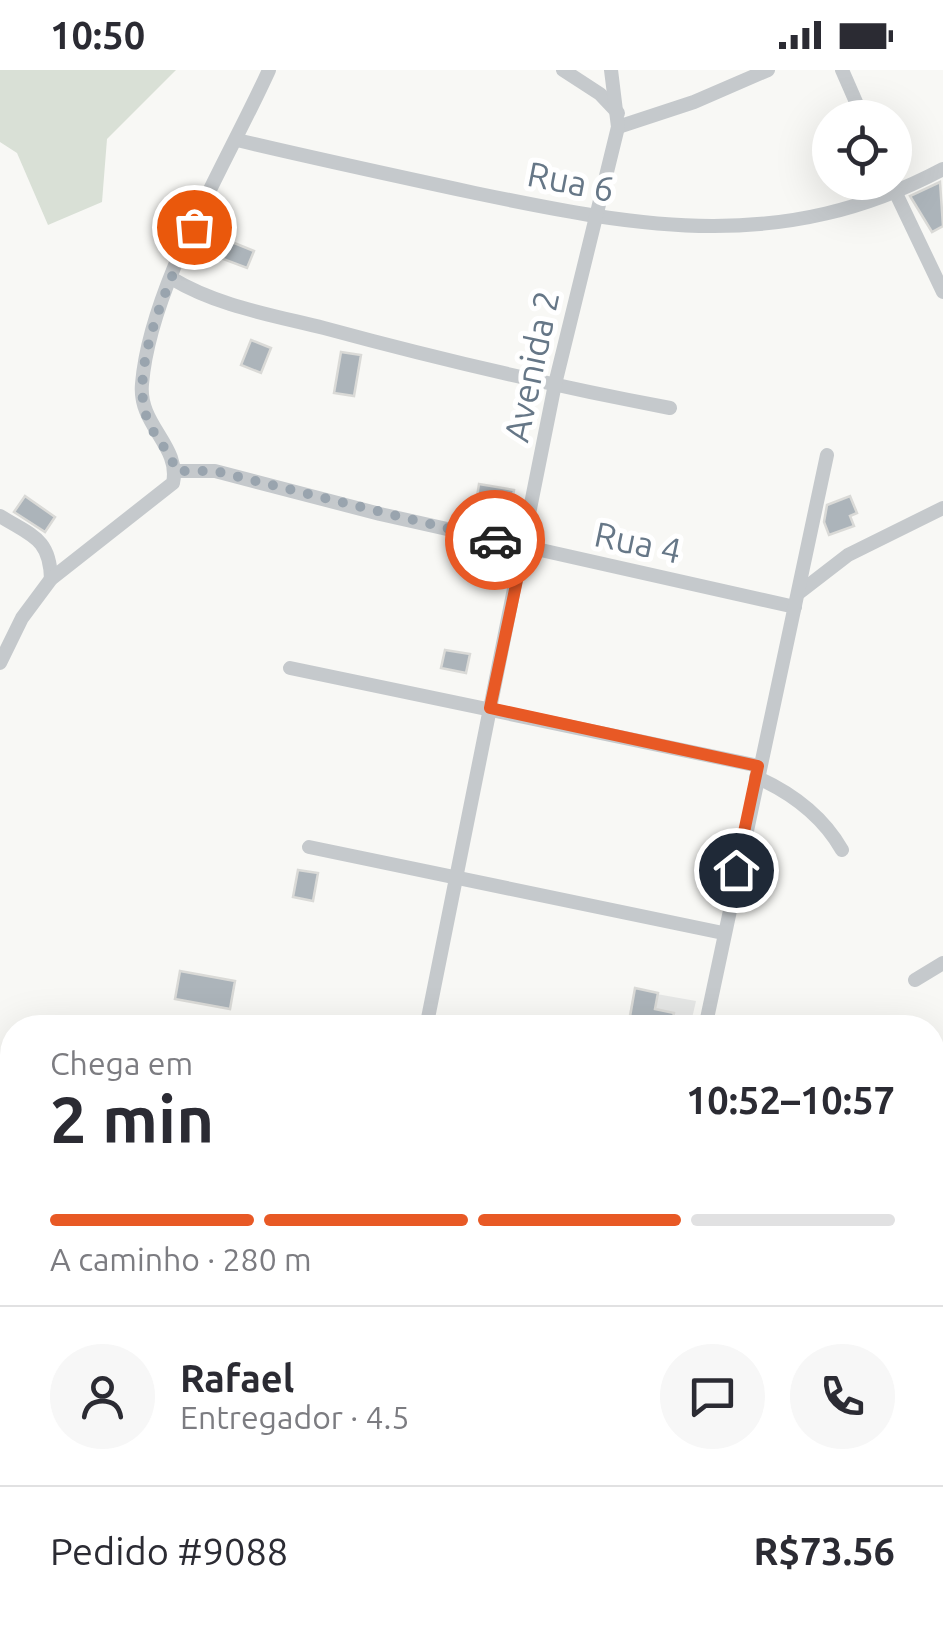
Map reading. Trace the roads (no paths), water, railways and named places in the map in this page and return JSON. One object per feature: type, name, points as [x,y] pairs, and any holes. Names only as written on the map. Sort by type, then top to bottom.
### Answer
[{"type":"street","points":[[0,663],[22,618],[51,579],[110,536],[174,477],[171,454],[149,424],[141,391],[144,366],[171,278],[269,70]]},
{"type":"street","points":[[563,70],[600,94],[618,120],[694,102],[768,70]]},
{"type":"street","name":"Avenida 2","points":[[429,1015],[555,384],[618,120],[611,70]]},
{"type":"street","points":[[842,70],[854,100]]},
{"type":"street","name":"Rua 6","points":[[238,140],[595,218],[669,228],[765,224],[844,208],[862,200]]},
{"type":"street","name":"Rua 6","points":[[912,180],[943,169]]},
{"type":"street","points":[[900,200],[943,292]]},
{"type":"street","points":[[171,278],[199,295],[555,384],[670,408]]},
{"type":"street","points":[[707,1015],[827,455]]},
{"type":"street","name":"Rua 4","points":[[174,477],[215,471],[524,547],[798,600]]},
{"type":"street","points":[[798,600],[848,556],[943,508]]},
{"type":"street","points":[[0,516],[44,544],[50,557],[51,579]]},
{"type":"street","points":[[290,668],[490,708],[758,771],[798,799],[842,850]]},
{"type":"street","points":[[309,847],[722,933]]},
{"type":"street","points":[[915,980],[943,964]]}]
